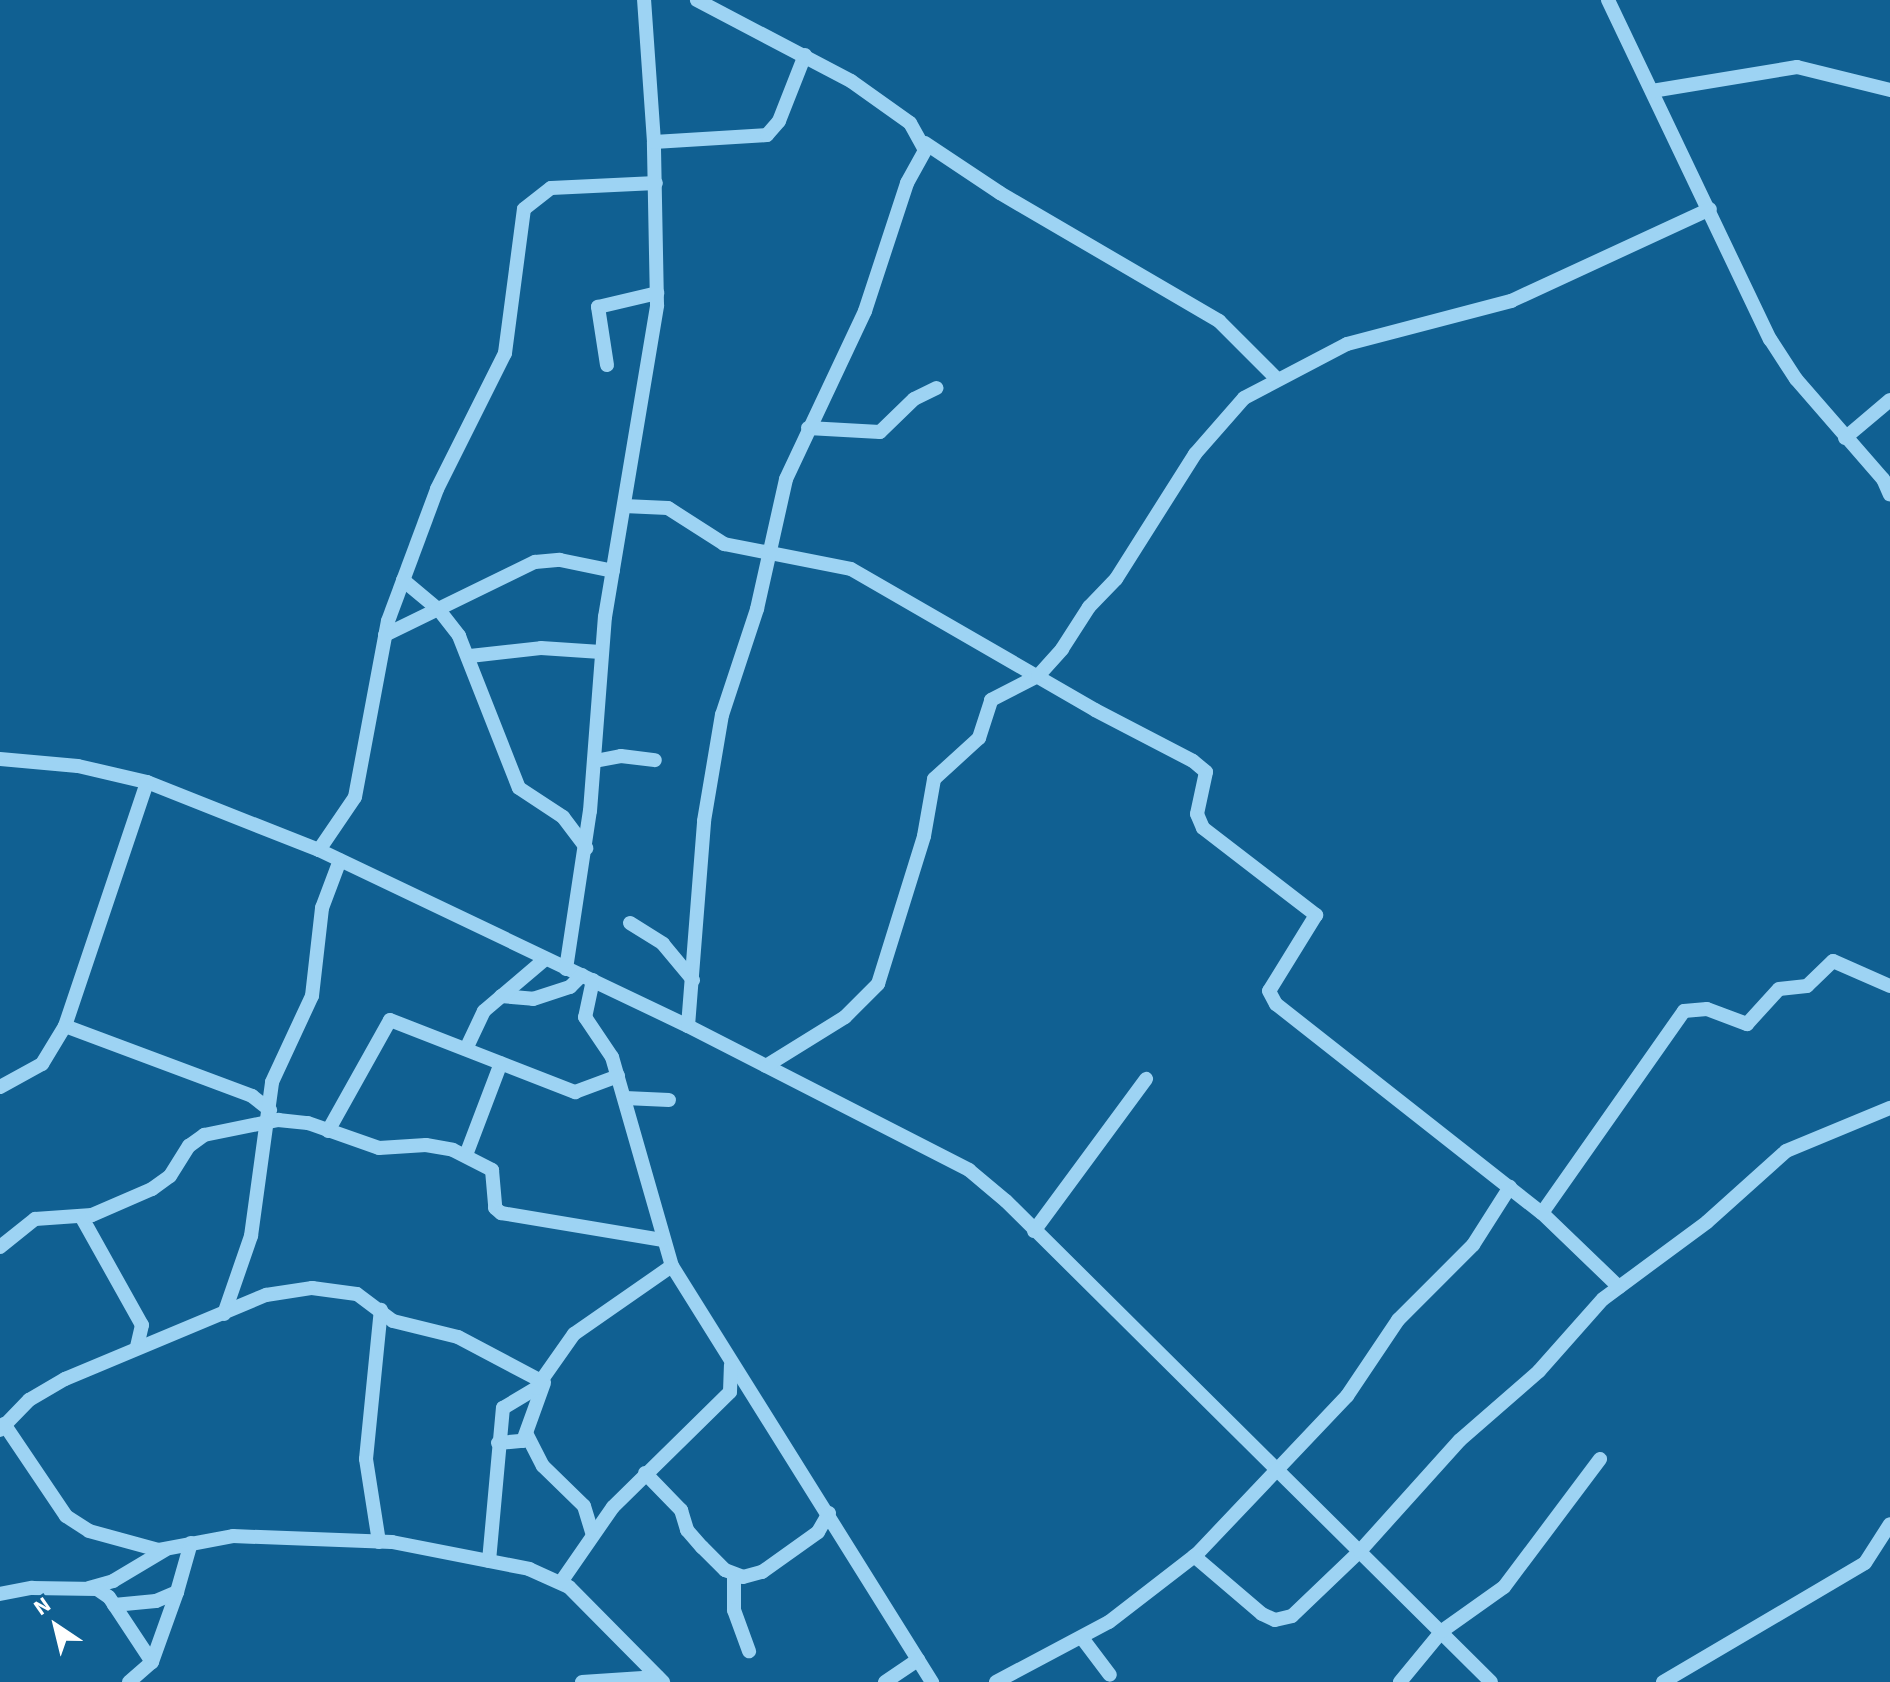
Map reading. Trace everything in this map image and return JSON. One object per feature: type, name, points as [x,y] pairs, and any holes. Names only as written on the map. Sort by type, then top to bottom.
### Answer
[{"type":"street","points":[[566,969],[586,848],[601,652],[657,293],[656,183],[644,0]]},
{"type":"street","points":[[697,0],[734,23],[805,55],[895,111],[925,143],[1000,193],[1219,321],[1277,379]]},
{"type":"street","points":[[1608,0],[1770,339],[1845,438],[1883,479],[1890,495]]},
{"type":"street","points":[[654,142],[767,135],[779,121],[805,55]]},
{"type":"street","points":[[1652,91],[1797,67],[1890,90]]},
{"type":"street","points":[[688,1026],[704,821],[718,735],[770,556],[786,479],[870,298],[880,256],[925,143]]},
{"type":"street","points":[[319,850],[355,797],[385,635],[437,489],[505,353],[524,209],[551,188],[656,183]]},
{"type":"street","points":[[766,1066],[845,1017],[878,984],[924,836],[934,779],[979,738],[991,700],[1038,676],[1116,579],[1146,525],[1212,431],[1244,398],[1347,344],[1511,301],[1710,209]]},
{"type":"street","points":[[607,365],[598,307],[657,293]]},
{"type":"street","points":[[808,428],[880,432],[914,399],[937,388]]},
{"type":"street","points":[[1845,438],[1890,400]]},
{"type":"street","points":[[624,506],[668,508],[714,541],[770,556],[832,564],[861,574],[1193,761],[1206,772],[1197,814],[1203,828],[1316,915],[1269,991],[1276,1004],[1542,1213],[1619,1287]]},
{"type":"street","points":[[385,635],[535,562],[560,560],[613,571]]},
{"type":"street","points":[[403,580],[439,610],[470,656],[519,788],[563,817],[586,848]]},
{"type":"street","points":[[470,656],[541,648],[601,652]]},
{"type":"street","points":[[595,761],[621,756],[655,760]]},
{"type":"street","points":[[0,759],[78,766],[147,782],[319,850],[544,960],[688,1026],[969,1170],[1491,1682]]},
{"type":"street","points":[[0,1087],[42,1064],[65,1026],[147,782]]},
{"type":"street","points":[[224,1314],[251,1236],[271,1116],[272,1082],[312,996],[322,908],[340,860]]},
{"type":"street","points":[[630,923],[663,944],[693,980]]},
{"type":"street","points":[[466,1049],[484,1011],[544,960]]},
{"type":"street","points":[[1542,1213],[1684,1011],[1707,1009],[1747,1024],[1779,989],[1807,986],[1833,961],[1890,986]]},
{"type":"street","points":[[501,996],[533,999],[587,978]]},
{"type":"street","points":[[587,978],[585,1017],[618,1076],[662,1240],[672,1266],[932,1682]]},
{"type":"street","points":[[328,1131],[387,1021],[575,1092],[618,1076]]},
{"type":"street","points":[[65,1026],[252,1096],[271,1116]]},
{"type":"street","points":[[466,1155],[501,1063]]},
{"type":"street","points":[[1034,1231],[1146,1079]]},
{"type":"street","points":[[625,1098],[669,1100]]},
{"type":"street","points":[[1194,1556],[1275,1620],[1292,1616],[1360,1551],[1438,1462],[1539,1371],[1619,1287],[1720,1212],[1786,1151],[1890,1108]]},
{"type":"street","points":[[0,1247],[35,1219],[81,1216],[121,1205],[164,1181],[189,1146],[204,1135],[271,1116],[379,1148],[437,1145],[466,1155],[495,1175],[495,1203],[501,1213],[662,1240]]},
{"type":"street","points":[[996,1682],[1082,1638],[1194,1556],[1347,1396],[1398,1320],[1473,1245],[1510,1187]]},
{"type":"street","points":[[81,1216],[142,1325],[137,1347]]},
{"type":"street","points":[[498,1443],[517,1444],[527,1435],[544,1380],[574,1334],[672,1266]]},
{"type":"street","points":[[165,1550],[73,1523],[2,1427],[29,1400],[137,1347],[266,1295],[312,1288],[357,1294],[393,1321],[458,1337],[544,1380]]},
{"type":"street","points":[[379,1542],[366,1452],[381,1310]]},
{"type":"street","points":[[561,1582],[593,1535],[645,1473],[730,1392],[731,1364]]},
{"type":"street","points":[[489,1561],[503,1408],[544,1380]]},
{"type":"street","points":[[730,1392],[750,1393]]},
{"type":"street","points":[[527,1435],[543,1466],[584,1506],[593,1535]]},
{"type":"street","points":[[1400,1682],[1442,1631],[1504,1587],[1600,1459]]},
{"type":"street","points":[[645,1473],[681,1510],[691,1535],[734,1575],[734,1610],[749,1651]]},
{"type":"street","points":[[734,1575],[762,1572],[818,1532],[829,1513]]},
{"type":"street","points":[[1663,1682],[1865,1563],[1890,1524]]},
{"type":"street","points":[[818,1532],[842,1536]]},
{"type":"street","points":[[0,1594],[89,1588],[119,1579],[165,1550],[233,1536],[379,1542],[489,1561],[561,1582],[660,1680]]},
{"type":"street","points":[[129,1682],[152,1662],[191,1543]]},
{"type":"street","points":[[89,1588],[103,1592],[152,1662]]},
{"type":"street","points":[[114,1605],[156,1601],[177,1592]]},
{"type":"street","points":[[1082,1638],[1110,1675]]},
{"type":"street","points":[[885,1682],[918,1660]]},
{"type":"street","points":[[582,1682],[660,1680]]}]
